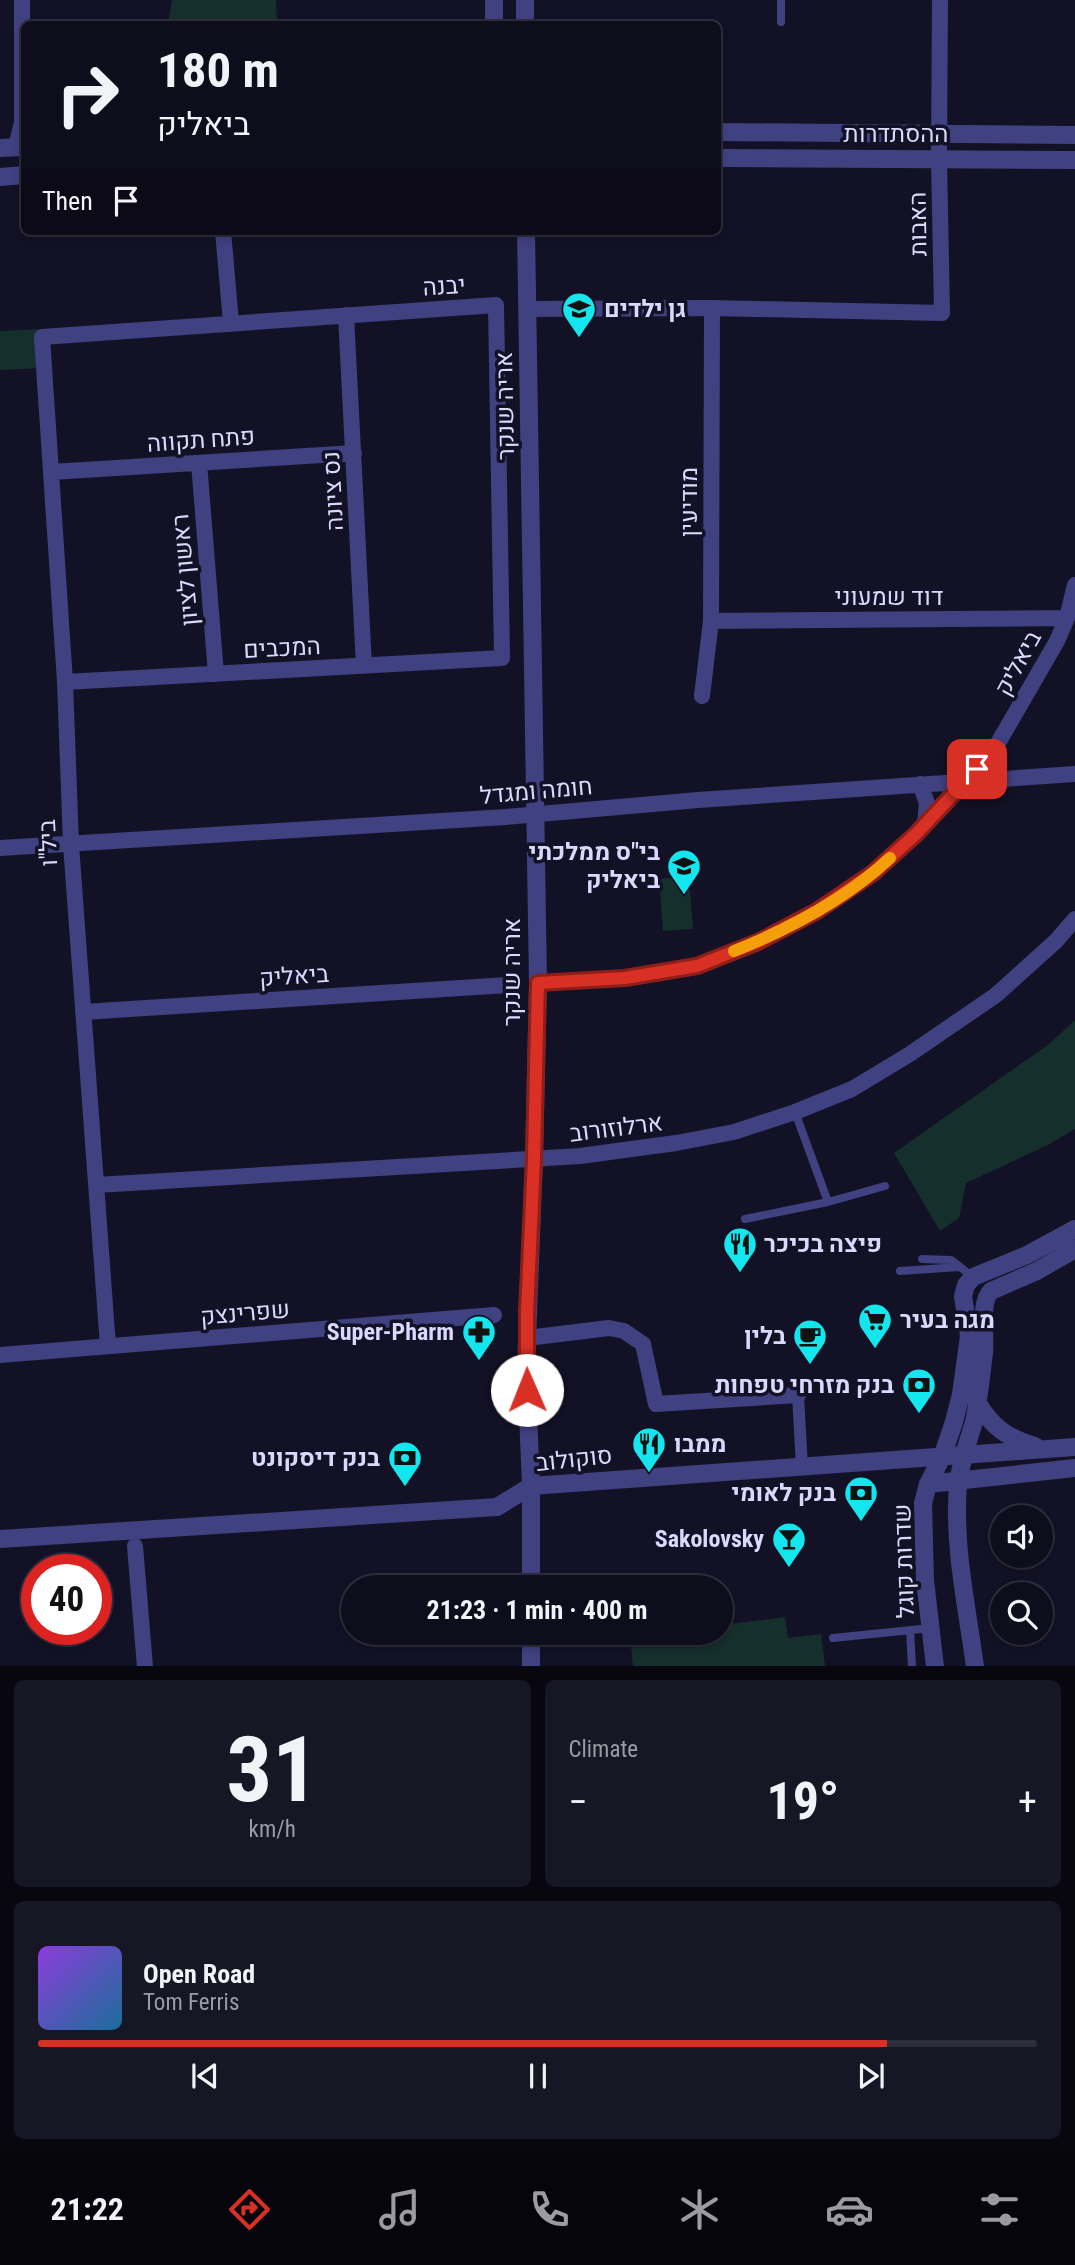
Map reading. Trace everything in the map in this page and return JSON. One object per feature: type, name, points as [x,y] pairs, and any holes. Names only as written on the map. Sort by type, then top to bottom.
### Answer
[{"type":"street","points":[[22,0],[22,21]]},
{"type":"street","points":[[494,0],[494,21]]},
{"type":"street","points":[[524,21],[525,0]]},
{"type":"street","name":"האבות","points":[[712,308],[942,313],[940,0]]},
{"type":"street","points":[[13,148],[21,128]]},
{"type":"street","name":"ההסתדרות","points":[[721,132],[1075,135]]},
{"type":"street","name":"ההסתדרות","points":[[721,158],[1075,160]]},
{"type":"street","points":[[0,177],[21,175]]},
{"type":"street","points":[[223,235],[230,323]]},
{"type":"street","name":"אריה שנקר","points":[[526,235],[538,983],[527,1338],[531,1575]]},
{"type":"street","name":"יבנה","points":[[42,337],[496,305],[502,658]]},
{"type":"street","points":[[528,309],[712,308]]},
{"type":"street","name":"מודיעין","points":[[702,696],[711,621],[712,308]]},
{"type":"street","name":"נס ציונה","points":[[346,315],[364,666]]},
{"type":"street","name":"ביל\"ו","points":[[42,337],[65,682],[71,845],[108,1346]]},
{"type":"street","name":"פתח תקווה","points":[[51,472],[354,453]]},
{"type":"street","name":"ראשון לציון","points":[[199,463],[216,674]]},
{"type":"street","name":"ביאליק","points":[[538,983],[625,978],[697,966],[758,942],[817,911],[873,873],[990,757],[1031,689],[1067,618],[1075,585]]},
{"type":"street","name":"דוד שמעוני","points":[[711,621],[1067,618]]},
{"type":"street","name":"המכבים","points":[[65,682],[502,658]]},
{"type":"street","points":[[990,757],[999,780]]},
{"type":"street","name":"חומה ומגדל","points":[[0,848],[536,814],[964,780],[1075,774]]},
{"type":"street","points":[[920,784],[927,803],[925,824]]},
{"type":"street","name":"ארלוזורוב","points":[[96,1185],[592,1155],[734,1132],[852,1089],[910,1054],[996,995],[1056,941],[1075,919]]},
{"type":"street","name":"ביאליק","points":[[83,1012],[508,985]]},
{"type":"street","points":[[966,1272],[1027,1255],[1075,1229]]},
{"type":"street","points":[[975,1666],[957,1527],[958,1481],[977,1402],[986,1335],[986,1296],[991,1290],[1037,1271],[1075,1250]]},
{"type":"street","name":"שדרות קוגל","points":[[935,1666],[925,1580],[923,1503],[928,1484],[942,1457],[961,1394],[969,1336],[962,1296],[966,1285],[966,1272]]},
{"type":"street","name":"שפרינצק","points":[[0,1355],[494,1315]]},
{"type":"street","points":[[527,1338],[609,1328],[624,1331],[643,1344],[656,1405],[798,1395],[802,1468]]},
{"type":"street","points":[[977,1402],[988,1421],[997,1429],[1042,1449]]},
{"type":"street","name":"סוקולוב","points":[[0,1539],[497,1507],[531,1486],[1075,1447]]},
{"type":"street","points":[[928,1484],[1075,1468]]},
{"type":"street","points":[[135,1546],[145,1666]]},
{"type":"street","points":[[531,1645],[531,1666]]},
{"type":"lane","points":[[781,0],[781,22]]},
{"type":"lane","points":[[795,1112],[828,1202]]},
{"type":"lane","points":[[745,1219],[828,1202],[885,1186]]},
{"type":"lane","points":[[922,1259],[951,1260],[966,1272]]},
{"type":"lane","points":[[900,1270],[966,1272]]},
{"type":"lane","points":[[833,1638],[931,1628]]},
{"type":"lane","points":[[910,1630],[912,1666]]},
{"type":"green space","points":[[172,0],[276,0],[277,21],[168,21]]},
{"type":"green space","points":[[40,329],[43,368],[0,370],[0,331]]},
{"type":"green space","points":[[689,876],[693,929],[663,931],[659,879]]},
{"type":"green space","points":[[1075,1020],[1075,1129],[1048,1145],[966,1183],[959,1218],[940,1231],[894,1153],[1049,1044]]},
{"type":"green space","points":[[785,1617],[788,1638],[821,1634],[825,1666],[633,1666],[631,1645],[733,1645],[733,1624]]},
{"type":"slow traffic","points":[[734,951],[758,942],[817,911],[873,873],[890,858]]},
{"type":"place","name":"גן ילדים","points":[[579,339]]},
{"type":"place","name":"בי\"ס ממלכתי ביאליק","points":[[684,896]]},
{"type":"place","name":"פיצה בכיכר","points":[[740,1274]]},
{"type":"place","name":"מגה בעיר","points":[[875,1350]]},
{"type":"place","name":"Super-Pharm","points":[[479,1362]]},
{"type":"place","name":"בלין","points":[[810,1366]]},
{"type":"place","name":"בנק מזרחי טפחות","points":[[919,1415]]},
{"type":"place","name":"ממבו","points":[[649,1474]]},
{"type":"place","name":"בנק דיסקונט","points":[[405,1488]]},
{"type":"place","name":"בנק לאומי","points":[[861,1523]]},
{"type":"place","name":"Sakolovsky","points":[[789,1569]]},
{"type":"route","points":[[527,1390],[527,1312],[538,983],[625,978],[697,966],[758,942],[817,911],[873,873],[916,834],[977,769]]}]
